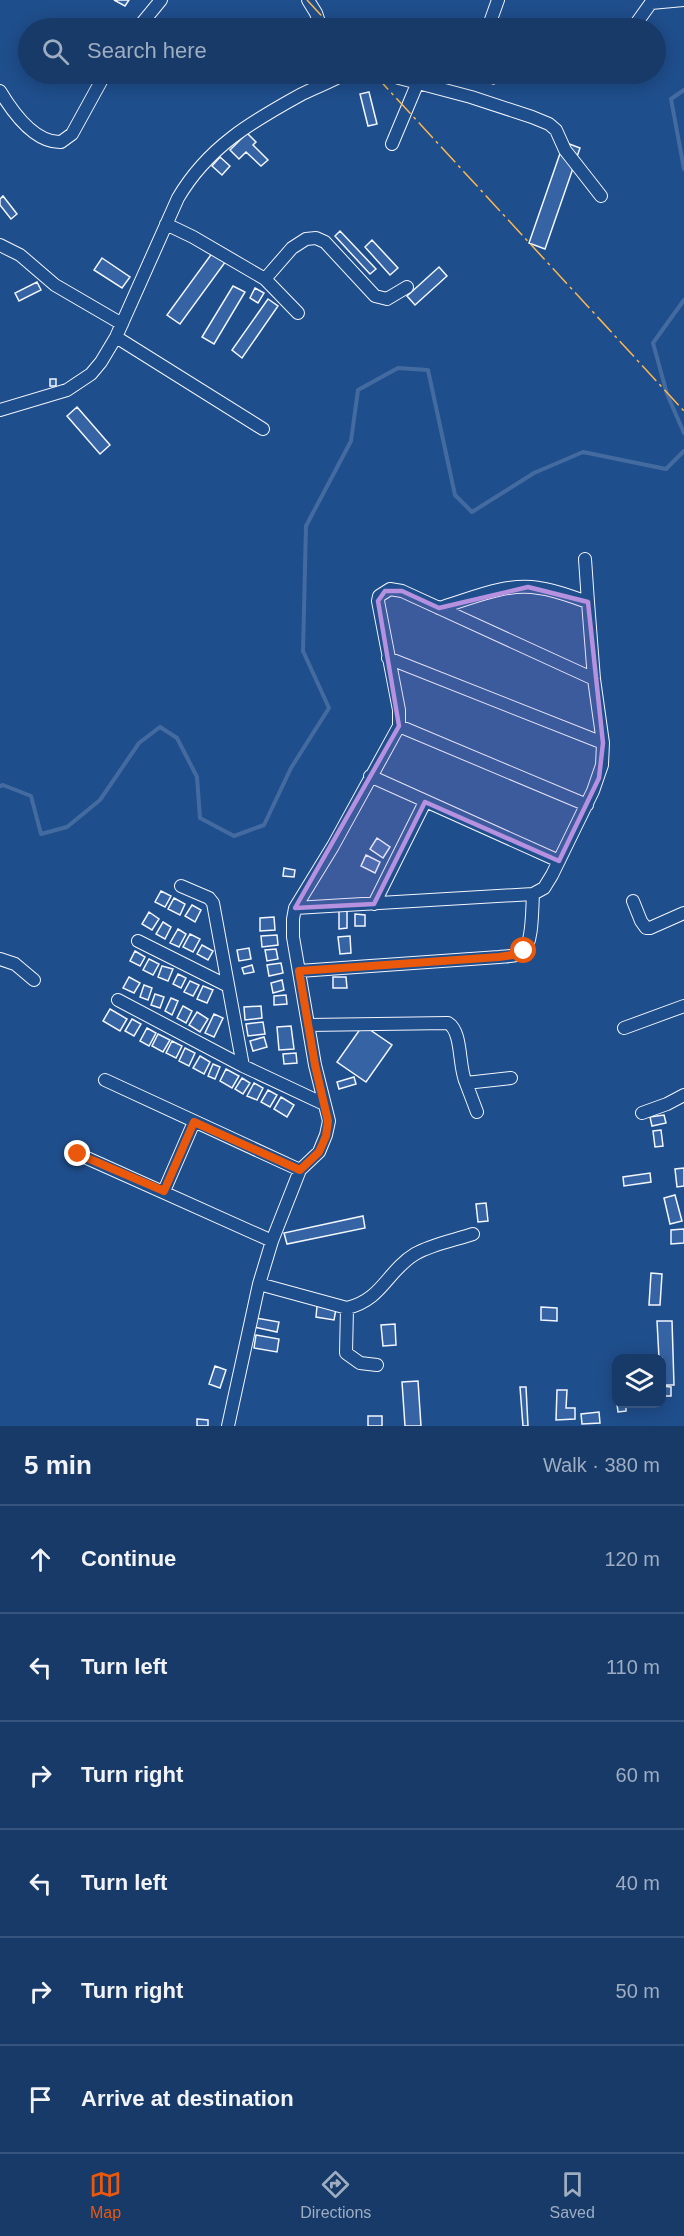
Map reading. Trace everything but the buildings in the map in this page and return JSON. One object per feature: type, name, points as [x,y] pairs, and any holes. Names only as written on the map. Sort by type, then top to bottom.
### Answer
[{"type":"street","points":[[146,18],[161,0]]},
{"type":"street","points":[[308,0],[318,18]]},
{"type":"street","points":[[492,18],[498,0]]},
{"type":"street","points":[[640,18],[652,2],[684,0]]},
{"type":"street","points":[[0,91],[19,119],[35,132],[52,141],[61,142],[72,134],[100,84]]},
{"type":"street","points":[[0,410],[68,390],[91,374],[116,338],[184,186],[229,137],[322,84]]},
{"type":"street","points":[[392,144],[417,84]]},
{"type":"street","points":[[425,84],[522,113],[549,124],[556,130],[565,150],[601,195]]},
{"type":"street","points":[[166,224],[265,279],[297,313]]},
{"type":"street","points":[[265,279],[292,248],[311,238],[325,242],[375,296],[387,299],[407,287]]},
{"type":"street","points":[[0,245],[20,255],[55,285],[122,324]]},
{"type":"street","points":[[116,338],[262,429]]},
{"type":"street","points":[[295,908],[533,894],[544,888],[587,805],[602,765],[603,743],[594,679],[585,560]]},
{"type":"street","points":[[439,608],[517,587],[537,587],[588,602]]},
{"type":"street","points":[[228,1426],[259,1284],[272,1241],[300,1170],[319,1152],[326,1136],[328,1121],[308,1025],[292,927],[295,908],[333,846],[399,726],[399,710],[378,601],[381,594],[394,589],[594,679]]},
{"type":"street","points":[[388,658],[603,743]]},
{"type":"street","points":[[399,726],[587,805]]},
{"type":"street","points":[[370,776],[559,861]]},
{"type":"street","points":[[374,904],[425,802]]},
{"type":"street","points":[[181,886],[209,898],[213,903],[243,1066]]},
{"type":"street","points":[[299,971],[519,954],[529,944],[533,894]]},
{"type":"street","points":[[633,901],[646,928],[684,913]]},
{"type":"street","points":[[138,941],[228,986]]},
{"type":"street","points":[[0,959],[15,964],[34,980]]},
{"type":"street","points":[[118,1000],[243,1066],[324,1104]]},
{"type":"street","points":[[624,1028],[684,1006]]},
{"type":"street","points":[[308,1025],[450,1024],[457,1035],[460,1066],[477,1112]]},
{"type":"street","points":[[466,1083],[511,1078]]},
{"type":"street","points":[[105,1080],[300,1170]]},
{"type":"street","points":[[642,1113],[684,1095]]},
{"type":"street","points":[[164,1191],[194,1122]]},
{"type":"street","points":[[78,1154],[272,1241]]},
{"type":"street","points":[[259,1284],[347,1308],[358,1306],[376,1295],[402,1264],[414,1254],[473,1234]]},
{"type":"street","points":[[347,1308],[346,1353],[351,1359],[360,1363],[377,1365]]},
{"type":"highlighted area","points":[[528,587],[588,602],[603,743],[599,778],[559,861],[425,802],[374,904],[295,908],[399,726],[378,601],[385,591],[402,591],[439,608]]},
{"type":"waterway","points":[[684,90],[671,99],[684,169]]},
{"type":"waterway","points":[[684,300],[653,343],[667,394],[684,433]]},
{"type":"waterway","points":[[0,786],[3,785],[31,796],[41,834],[67,827],[100,800],[139,743],[160,727],[177,738],[197,777],[200,818],[234,836],[264,825],[291,768],[329,708],[303,651],[306,526],[351,441],[358,390],[398,368],[428,370],[455,495],[472,512],[534,473],[583,452],[666,469],[684,451]]},
{"type":"power","points":[[307,0],[324,18]]},
{"type":"power","points":[[383,84],[684,411]]},
{"type":"route","points":[[78,1154],[164,1191],[194,1122],[300,1170],[319,1152],[326,1136],[328,1121],[315,1065],[299,971],[499,957],[524,951]]}]
